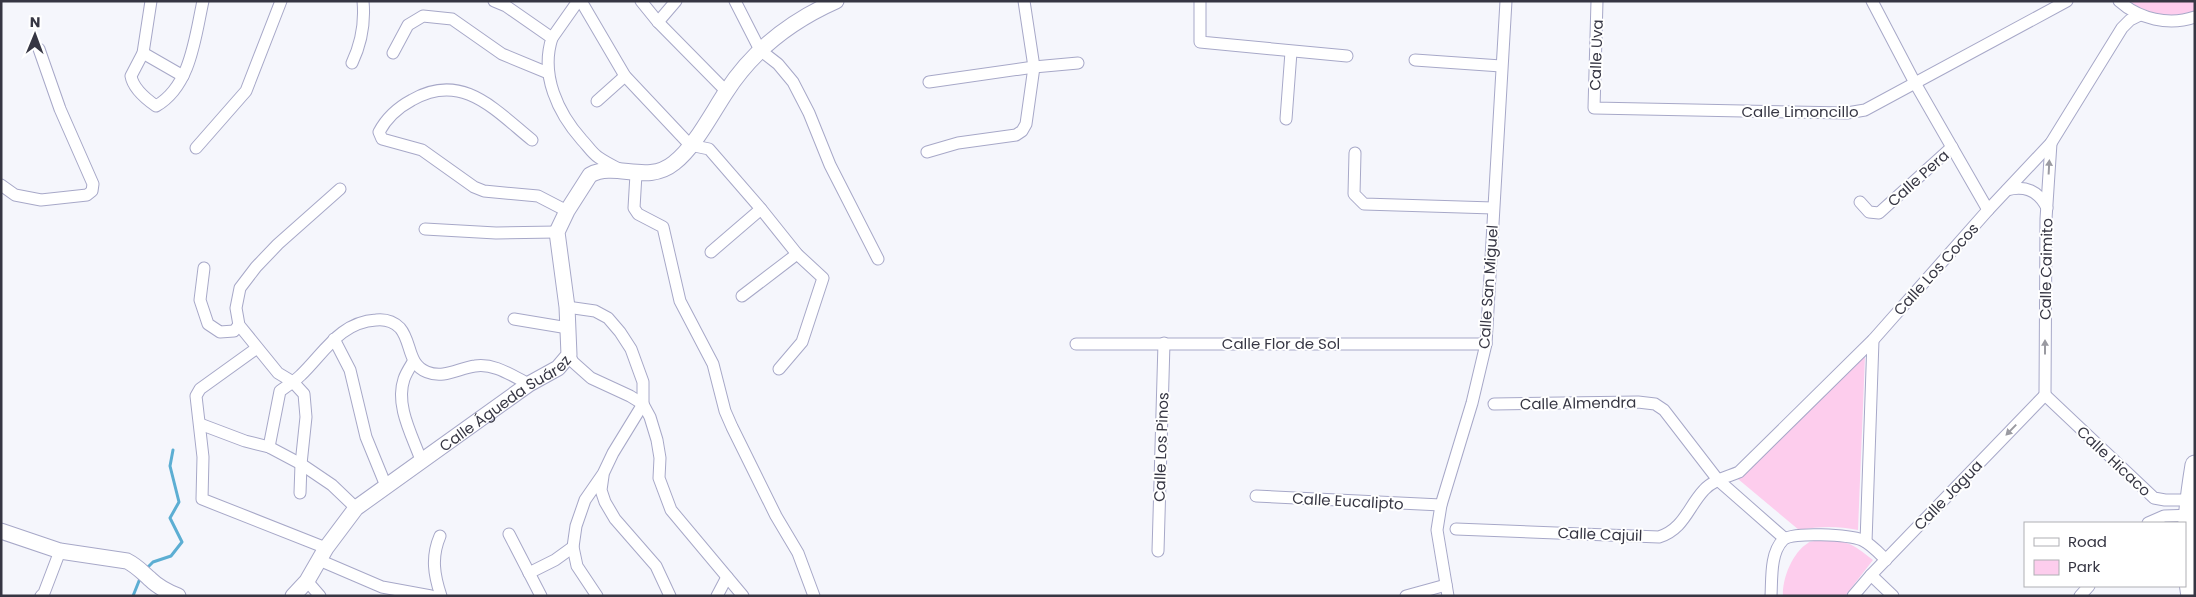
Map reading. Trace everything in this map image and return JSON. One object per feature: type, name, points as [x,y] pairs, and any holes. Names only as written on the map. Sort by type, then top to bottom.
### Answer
[{"type":"main road","points":[[2191,596],[2188,570],[2195,465]]},
{"type":"street","points":[[151,1],[143,52],[134,70],[132,80],[145,99],[156,106],[162,102],[183,76],[192,49],[203,1]]},
{"type":"street","points":[[196,148],[246,91],[280,1]]},
{"type":"street","points":[[352,64],[358,49],[364,15],[363,1]]},
{"type":"street","points":[[494,1],[506,6],[552,38]]},
{"type":"street","points":[[630,173],[596,156],[570,126],[555,99],[548,73],[547,52],[552,38],[580,1],[625,76],[690,146],[708,149],[761,209],[797,254],[823,278],[802,342],[779,369]]},
{"type":"street","points":[[641,1],[658,22],[726,91]]},
{"type":"street","points":[[658,22],[676,1]]},
{"type":"street","points":[[735,1],[760,50],[778,64],[793,82],[809,113],[830,165],[878,259]]},
{"type":"street","points":[[425,230],[496,233],[557,232],[567,211],[590,175],[609,169],[630,173],[666,168],[675,163],[690,146],[742,69],[760,50],[801,18],[836,1]]},
{"type":"street","points":[[927,152],[958,143],[1016,135],[1022,131],[1026,124],[1034,67],[1024,1]]},
{"type":"street","points":[[1200,1],[1200,42],[1347,56]]},
{"type":"street","name":"Calle San Miguel","points":[[1447,590],[1437,530],[1441,505],[1472,403],[1486,344],[1506,1]]},
{"type":"street","name":"Calle Uva","points":[[1594,108],[1597,1]]},
{"type":"street","points":[[1872,1],[1915,83],[1988,210]]},
{"type":"street","name":"Calle Limoncillo","points":[[1594,108],[1847,113],[1865,110],[2067,1]]},
{"type":"street","points":[[2120,3],[2140,15],[2162,21],[2186,20],[2195,17]]},
{"type":"street","points":[[2120,3],[2124,16],[2122,28]]},
{"type":"street","name":"Calle Los Cocos","points":[[1718,480],[1739,472],[1873,340],[1988,210],[2051,143],[2122,28],[2130,20],[2140,15]]},
{"type":"street","points":[[394,53],[408,24],[423,16],[452,19],[502,54],[548,73]]},
{"type":"street","points":[[1,185],[15,195],[41,200],[87,195],[92,191],[93,184],[60,109],[39,49]]},
{"type":"street","points":[[143,52],[183,76]]},
{"type":"street","points":[[1286,119],[1292,52]]},
{"type":"street","points":[[1415,60],[1501,66]]},
{"type":"street","points":[[929,82],[1034,67],[1078,63]]},
{"type":"street","points":[[597,101],[625,76]]},
{"type":"street","points":[[532,140],[478,98],[461,91],[442,89],[428,92],[401,106],[390,116],[379,132],[382,139],[422,150],[474,187],[484,191],[538,196],[567,211]]},
{"type":"street","name":"Calle Caimito","points":[[2045,395],[2047,208],[2051,143]]},
{"type":"street","name":"Calle Pera","points":[[1860,202],[1869,212],[1878,213],[1952,147]]},
{"type":"street","points":[[1355,153],[1354,194],[1364,204],[1493,208]]},
{"type":"street","points":[[630,173],[634,208],[638,214],[663,228],[680,301],[713,364],[725,411],[776,516],[798,553],[814,596]]},
{"type":"street","points":[[2007,190],[2014,188],[2028,189],[2040,196],[2047,208]]},
{"type":"street","points":[[300,493],[306,417],[304,394],[293,382],[278,373],[257,348],[239,325],[236,308],[240,288],[256,267],[278,244],[340,189]]},
{"type":"street","points":[[711,252],[761,209]]},
{"type":"street","name":"Calle Águeda Suárez","points":[[292,596],[307,581],[322,554],[356,508],[529,384],[558,368],[569,355],[567,308],[557,232]]},
{"type":"street","points":[[742,296],[797,254]]},
{"type":"street","points":[[204,268],[200,300],[208,324],[220,332],[234,331],[239,325]]},
{"type":"street","points":[[567,308],[595,311],[608,318],[631,349],[644,382],[643,404],[613,453],[603,474],[585,500],[576,526],[573,548],[577,566],[597,596]]},
{"type":"street","points":[[269,447],[277,396],[280,391],[293,382],[334,339],[345,330],[364,320],[386,319],[400,328],[413,362],[426,372],[440,374],[476,366],[494,367],[529,384]]},
{"type":"street","points":[[514,319],[568,328]]},
{"type":"street","points":[[334,339],[350,370],[366,437],[386,486]]},
{"type":"street","points":[[1866,542],[1873,340]]},
{"type":"street","name":"Calle Los Pinos","points":[[1158,551],[1164,343]]},
{"type":"street","name":"Calle Flor de Sol","points":[[1076,344],[1486,344]]},
{"type":"street","points":[[257,348],[200,389],[196,396],[203,457],[202,499],[322,554],[382,587],[431,596]]},
{"type":"street","points":[[569,355],[573,362],[591,378],[643,404],[650,416],[657,440],[660,458],[659,478],[671,510],[743,596]]},
{"type":"street","points":[[413,362],[404,379],[401,396],[405,415],[421,460]]},
{"type":"street","name":"Calle Hicaco","points":[[2045,395],[2154,498],[2192,507]]},
{"type":"street","name":"Calle Jagua","points":[[1853,596],[1871,574],[2045,395]]},
{"type":"street","name":"Calle Almendra","points":[[1494,404],[1638,402],[1655,404],[1672,418],[1718,480],[1784,538]]},
{"type":"street","points":[[200,424],[246,441],[269,447],[301,464],[332,485],[356,508]]},
{"type":"street","points":[[603,474],[601,490],[605,502],[615,519],[656,566],[670,596]]},
{"type":"street","name":"Calle Cajuil","points":[[1456,529],[1659,537],[1670,533],[1680,524],[1704,490],[1718,480]]},
{"type":"street","name":"Calle Eucalipto","points":[[1256,496],[1441,505]]},
{"type":"street","points":[[2164,516],[2165,500]]},
{"type":"street","points":[[2150,522],[2192,507]]},
{"type":"street","points":[[1,531],[60,551],[115,559],[137,566],[150,580],[178,596]]},
{"type":"street","points":[[509,534],[541,596]]},
{"type":"street","points":[[1771,596],[1774,559],[1777,547],[1784,538],[1792,535],[1841,536],[1866,542],[1886,560]]},
{"type":"street","points":[[440,536],[435,549],[434,564],[436,580],[442,596]]},
{"type":"street","points":[[529,573],[555,560],[573,548]]},
{"type":"street","points":[[41,596],[44,593],[60,551]]},
{"type":"street","points":[[1871,574],[1893,596]]},
{"type":"street","points":[[717,596],[727,577]]},
{"type":"street","points":[[307,581],[320,596]]},
{"type":"street","points":[[1406,596],[1447,590]]},
{"type":"green space","points":[[2129,1],[2195,1],[2195,12],[2177,15],[2160,14],[2144,9]]},
{"type":"green space","points":[[1865,356],[1858,530],[1829,527],[1799,530],[1738,479]]},
{"type":"green space","points":[[1819,540],[1849,544],[1873,560],[1845,596],[1783,596],[1784,581],[1793,559],[1808,543]]},
{"type":"waterway","points":[[146,569],[153,562],[171,556],[182,542],[170,518],[179,502],[170,466],[173,450]]},
{"type":"waterway","points":[[133,596],[141,576]]}]
